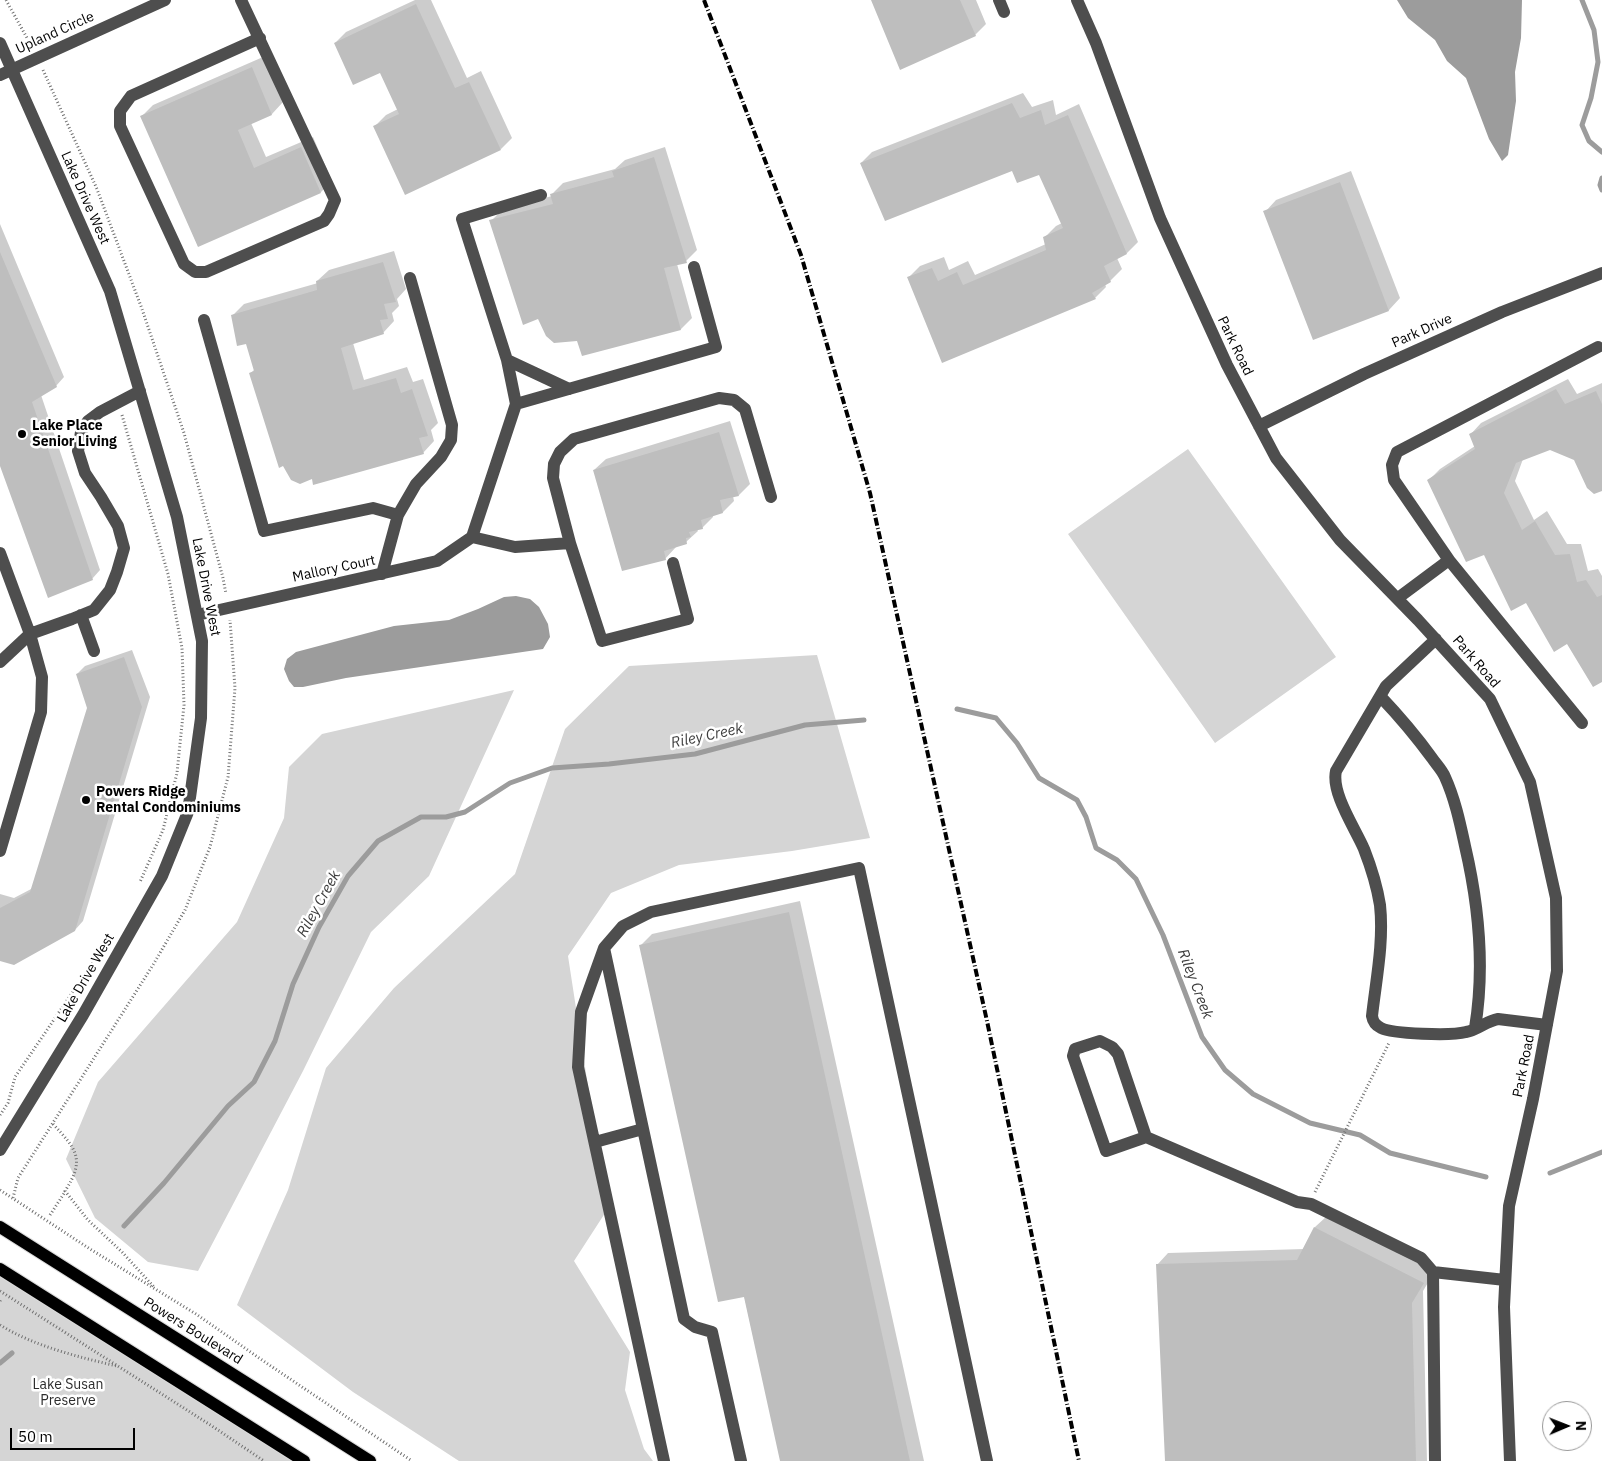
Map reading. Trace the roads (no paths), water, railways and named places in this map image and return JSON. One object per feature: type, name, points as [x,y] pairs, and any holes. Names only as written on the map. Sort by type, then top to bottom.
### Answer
[{"type":"main road","name":"Powers Boulevard","points":[[0,1226],[370,1461]]},
{"type":"main road","points":[[0,1269],[304,1461]]},
{"type":"street","name":"Upland Circle","points":[[0,75],[165,0]]},
{"type":"street","points":[[242,0],[260,38],[335,200],[324,221],[206,272],[195,272],[184,264],[120,126],[120,111],[131,96],[260,38]]},
{"type":"street","name":"Park Road","points":[[1077,0],[1096,43],[1160,218],[1227,365],[1276,458],[1340,540],[1398,598],[1490,699],[1530,782],[1556,898],[1557,971],[1533,1099],[1509,1206],[1504,1307],[1510,1461]]},
{"type":"street","name":"Lake Drive West","points":[[0,43],[110,291],[177,518],[202,641],[201,718],[188,812],[162,876],[83,1014],[0,1150]]},
{"type":"street","points":[[541,195],[462,218],[507,360],[516,404],[472,537],[515,547],[570,543]]},
{"type":"street","points":[[516,404],[716,347],[694,267]]},
{"type":"street","name":"Park Drive","points":[[1259,426],[1364,374],[1456,332],[1502,312],[1602,274]]},
{"type":"street","points":[[382,574],[398,515],[416,484],[441,457],[450,440],[452,425],[410,278]]},
{"type":"street","points":[[204,320],[264,530],[373,508],[398,515]]},
{"type":"street","points":[[1582,723],[1449,560],[1394,480],[1392,465],[1397,452],[1598,347]]},
{"type":"street","points":[[507,360],[569,389]]},
{"type":"street","points":[[0,662],[30,634],[94,610],[110,590],[124,548],[118,526],[85,473],[78,451],[81,432],[88,421],[100,412],[140,392]]},
{"type":"street","points":[[673,563],[688,618],[602,641],[570,543],[553,478],[554,464],[560,452],[574,439],[719,398],[734,400],[745,409],[771,497]]},
{"type":"street","name":"Mallory Court","points":[[197,616],[229,607],[436,561],[472,537]]},
{"type":"street","points":[[0,553],[30,634],[42,677],[42,712],[0,851]]},
{"type":"street","points":[[1398,598],[1449,560]]},
{"type":"street","points":[[82,615],[94,651]]},
{"type":"street","points":[[1436,639],[1386,686],[1336,771],[1334,779],[1336,790],[1364,850],[1375,882],[1380,905],[1381,941],[1372,1016],[1373,1022],[1380,1028],[1394,1031],[1450,1034],[1468,1032],[1490,1020],[1547,1025]]},
{"type":"street","points":[[1380,696],[1400,717],[1444,775],[1458,813],[1471,870],[1481,955],[1475,1028]]},
{"type":"street","points":[[664,1461],[578,1067],[581,1012],[604,948],[623,926],[651,912],[859,868],[987,1461]]},
{"type":"street","points":[[604,948],[684,1319],[696,1327],[712,1332],[741,1461]]},
{"type":"street","points":[[1146,1137],[1118,1054],[1112,1046],[1100,1041],[1075,1049],[1073,1056],[1106,1151],[1146,1137],[1297,1202],[1311,1204],[1421,1258],[1433,1272],[1435,1461]]},
{"type":"street","points":[[595,1142],[643,1129]]},
{"type":"street","points":[[1433,1272],[1505,1280]]},
{"type":"waterway","name":"Riley Creek","points":[[1582,0],[1594,30],[1598,62],[1591,98],[1582,125],[1589,141],[1602,152]]},
{"type":"waterway","name":"Riley Creek","points":[[1602,178],[1600,185],[1602,190]]},
{"type":"waterway","name":"Riley Creek","points":[[957,709],[996,718],[1017,743],[1039,778],[1077,800],[1086,817],[1096,848],[1117,860],[1136,879],[1163,935],[1202,1037],[1225,1070],[1253,1094],[1310,1123],[1360,1135],[1390,1153],[1486,1177]]},
{"type":"waterway","name":"Riley Creek","points":[[124,1226],[164,1183],[228,1106],[254,1082],[275,1041],[293,984],[319,927],[348,876],[378,841],[421,817],[446,817],[465,812],[510,783],[552,768],[609,764],[695,754],[805,725],[864,720]]},
{"type":"waterway","name":"Riley Creek","points":[[1550,1173],[1602,1152]]},
{"type":"waterway","name":"Riley Creek","points":[[0,1363],[12,1353]]},
{"type":"railway","points":[[704,0],[801,255],[870,493],[987,1021],[1079,1461]]},
{"type":"place","name":"Lake Place Senior Living","points":[[22,434]]},
{"type":"place","name":"Powers Ridge Rental Condominiums","points":[[86,800]]},
{"type":"park label","name":"Lake Susan Preserve","points":[[68,1394]]}]
